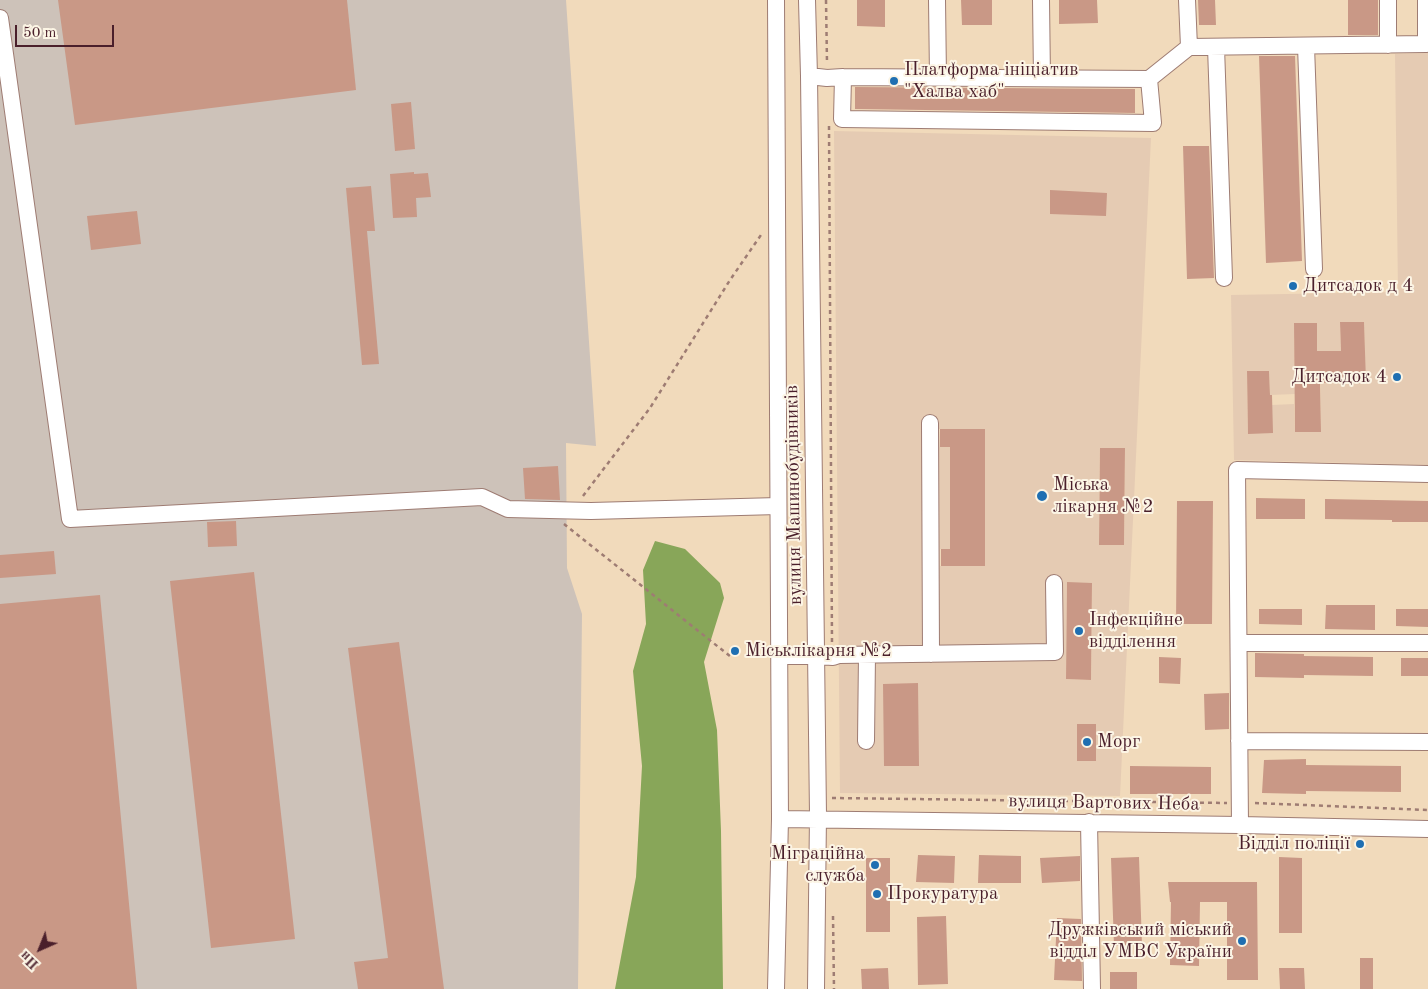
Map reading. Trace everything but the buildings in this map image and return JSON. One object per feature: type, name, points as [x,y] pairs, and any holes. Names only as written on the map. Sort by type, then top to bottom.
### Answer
[{"type":"street","name":"вулиця Машинобудівників","points":[[776,0],[780,819],[776,989]]},
{"type":"street","name":"вулиця Машинобудівників","points":[[807,0],[810,174],[824,656],[818,819],[816,989]]},
{"type":"street","points":[[937,0],[938,78]]},
{"type":"street","points":[[1042,0],[1042,78]]},
{"type":"street","points":[[1187,0],[1189,47]]},
{"type":"street","points":[[1388,0],[1388,45]]},
{"type":"street","points":[[809,76],[835,78],[1149,80],[1189,47],[1427,44],[1426,0]]},
{"type":"street","points":[[0,18],[70,519],[482,497],[508,509],[571,510],[778,506]]},
{"type":"street","points":[[1306,46],[1314,269]]},
{"type":"street","points":[[1216,47],[1224,278]]},
{"type":"street","points":[[835,78],[842,119],[1152,123],[1149,80]]},
{"type":"street","points":[[930,422],[931,654]]},
{"type":"street","points":[[1240,825],[1237,470],[1428,474]]},
{"type":"street","points":[[779,656],[1055,652],[1054,583]]},
{"type":"street","points":[[1239,642],[1428,643]]},
{"type":"street","points":[[866,655],[866,741]]},
{"type":"street","points":[[1239,741],[1428,742]]},
{"type":"street","name":"вулиця Вартових Неба","points":[[780,819],[1089,822],[1428,829]]},
{"type":"street","points":[[1089,822],[1092,989]]},
{"type":"path","points":[[826,0],[835,78]]},
{"type":"path","points":[[824,656],[829,125]]},
{"type":"path","points":[[810,174],[830,152]]},
{"type":"path","points":[[571,510],[650,408],[730,280],[777,212]]},
{"type":"path","points":[[546,510],[731,657]]},
{"type":"path","points":[[831,798],[1240,803],[1428,810]]},
{"type":"shaded area","points":[[0,0],[566,0],[596,446],[566,443],[567,568],[582,614],[578,989],[0,989]]},
{"type":"shaded area","name":"Дитсадок 4","points":[[1428,53],[1428,465],[1234,460],[1231,295],[1398,292],[1395,54]],"holes":[[[1340,322],[1364,322],[1365,382],[1337,383],[1336,364],[1320,364],[1321,432],[1295,432],[1294,404],[1272,405],[1272,433],[1248,433],[1247,371],[1269,371],[1270,395],[1295,394],[1294,323],[1317,323],[1317,351],[1341,351]]]},
{"type":"shaded area","name":"Міська лікарня №2","points":[[834,131],[1151,138],[1120,796],[840,793]],"holes":[[[939,429],[985,429],[985,566],[940,566],[940,549],[950,549],[950,447],[940,447]],[[1100,448],[1125,448],[1124,545],[1099,544]],[[1067,583],[1092,583],[1091,680],[1066,679]],[[1078,724],[1096,724],[1078,761]]]},
{"type":"green space","points":[[655,541],[685,549],[720,583],[724,598],[704,662],[717,730],[721,831],[723,989],[615,989],[636,877],[642,766],[633,671],[646,624],[643,570]]},
{"type":"place","name":"Платформа ініціатив \"Халва хаб\"","points":[[894,81]]},
{"type":"place","name":"Дитсадок д 4","points":[[1293,286]]},
{"type":"place","name":"Дитсадок 4","points":[[1397,377]]},
{"type":"place","name":"Міська лікарня №2","points":[[1042,496]]},
{"type":"place","name":"Інфекційне відділення","points":[[1079,631]]},
{"type":"place","name":"Міськлікарня №2","points":[[735,651]]},
{"type":"place","name":"Морг","points":[[1087,742]]},
{"type":"place","name":"Відділ поліції","points":[[1360,844]]},
{"type":"place","name":"Міграційна служба","points":[[875,865]]},
{"type":"place","name":"Прокуратура","points":[[877,894]]},
{"type":"place","name":"Дружківський міський відділ УМВС України","points":[[1242,941]]}]
